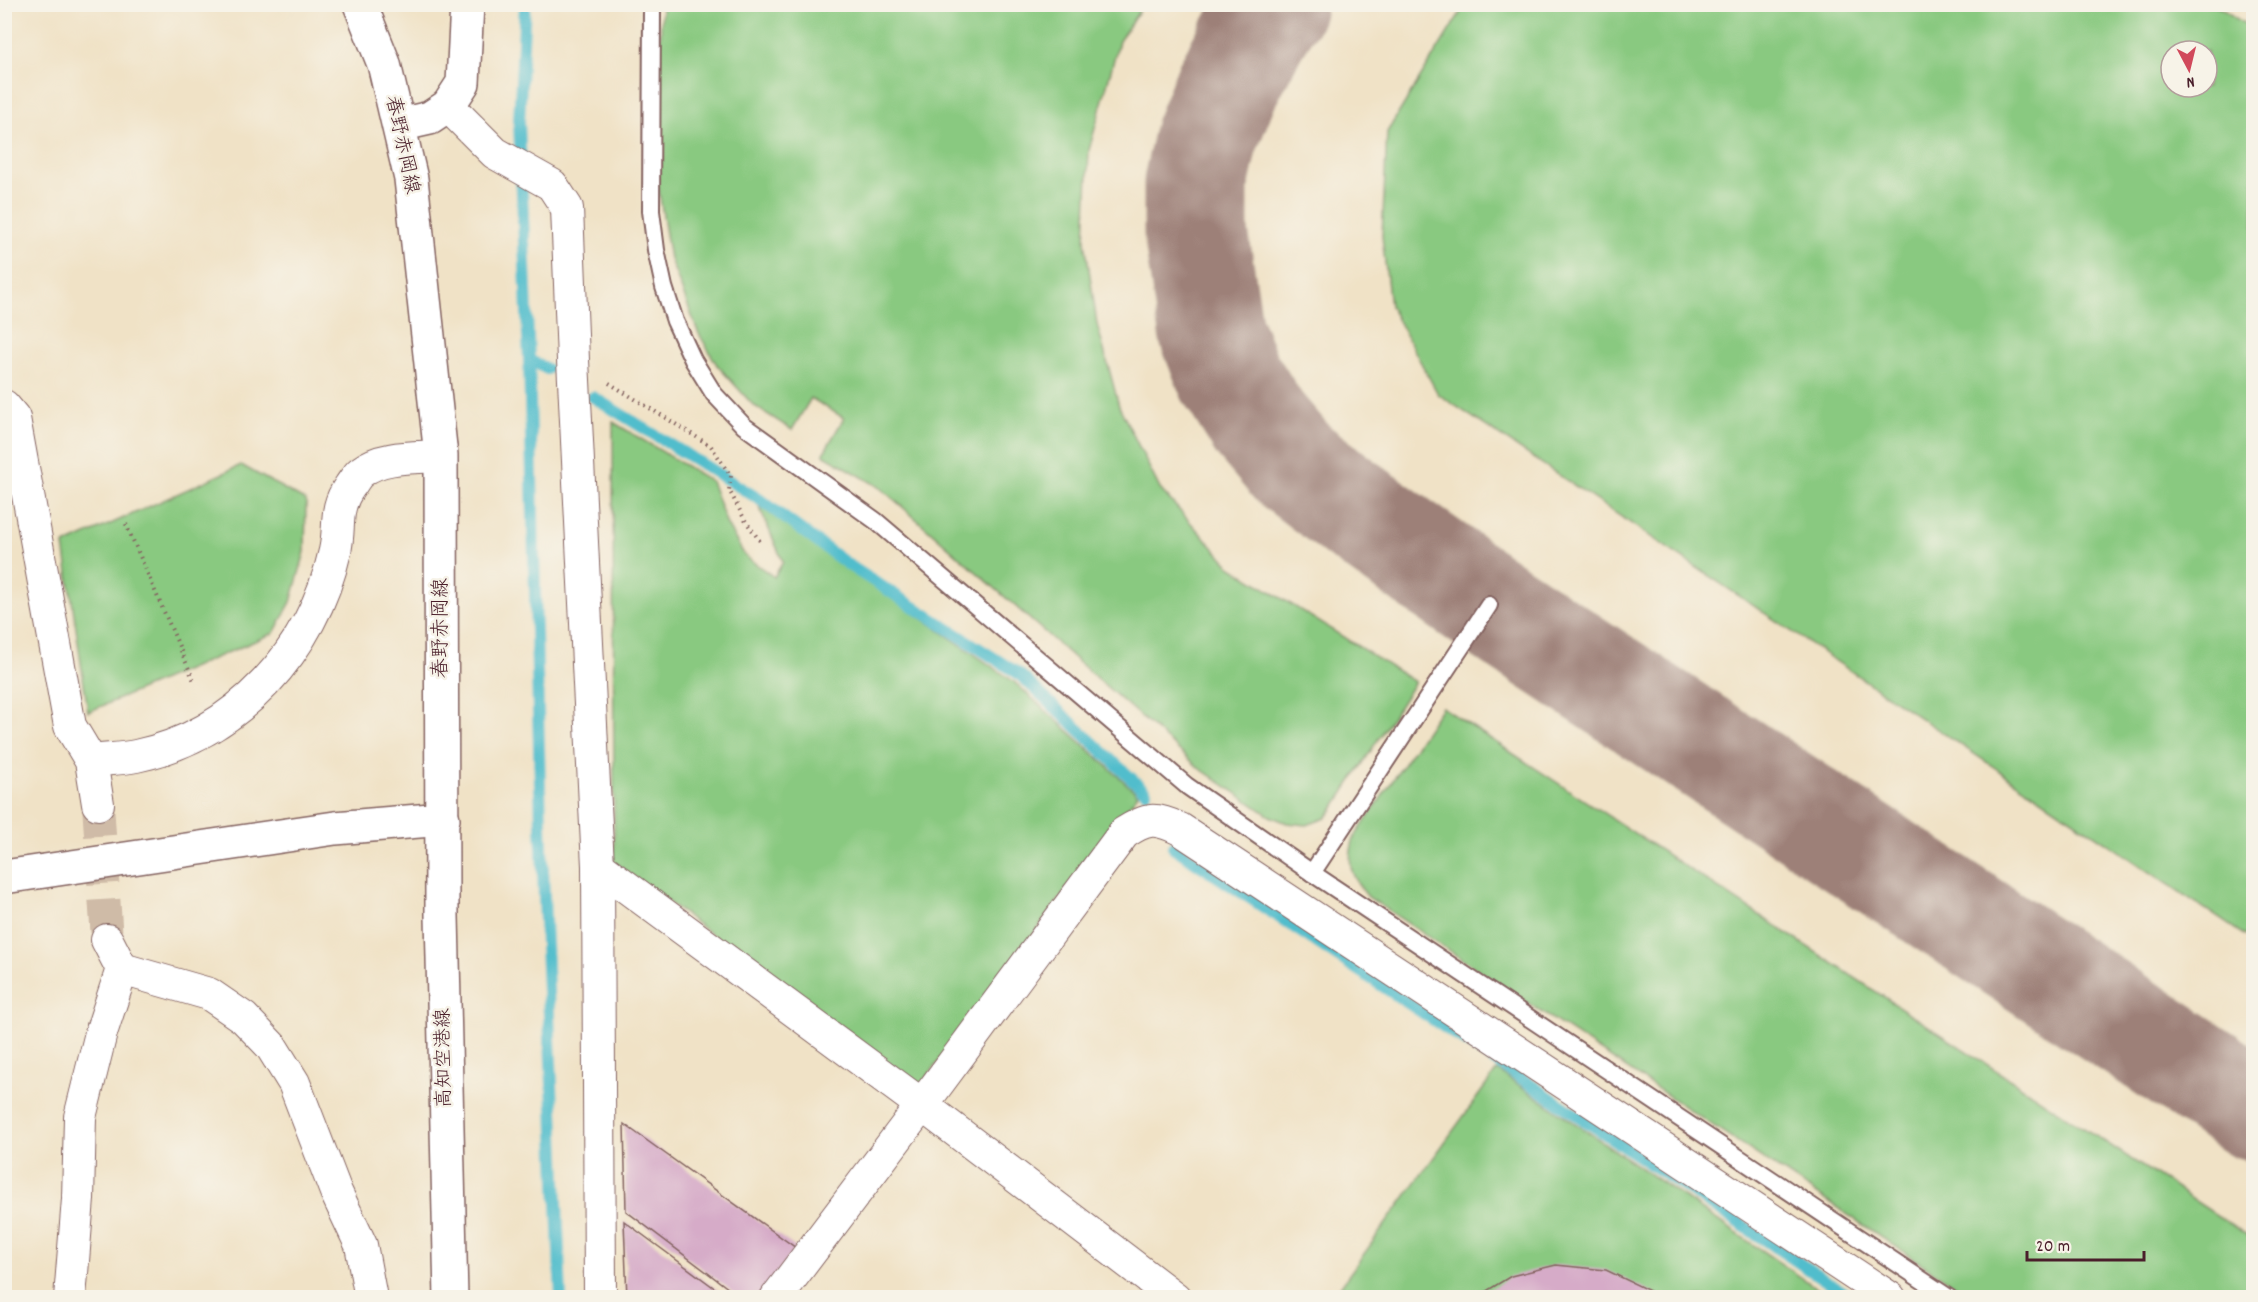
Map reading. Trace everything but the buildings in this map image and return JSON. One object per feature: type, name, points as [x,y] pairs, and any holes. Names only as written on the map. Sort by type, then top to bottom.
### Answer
[{"type":"main road","name":"春野赤岡線","points":[[360,4],[384,64],[411,179],[441,456],[443,819]]},
{"type":"main road","points":[[399,125],[430,118],[448,106],[463,83],[467,4]]},
{"type":"main road","points":[[4,877],[335,828],[443,819]]},
{"type":"main road","name":"高知空港線","points":[[443,819],[442,916],[451,1298]]},
{"type":"street","points":[[448,106],[495,153],[552,185],[567,208],[598,866],[600,1298]]},
{"type":"street","points":[[4,406],[14,418],[70,726],[91,761],[98,804]]},
{"type":"street","points":[[91,761],[136,756],[172,745],[209,728],[246,703],[298,643],[316,610],[335,550],[340,500],[360,472],[391,459],[441,456]]},
{"type":"street","points":[[776,1298],[922,1106],[1124,833],[1143,821],[1162,820],[1180,829],[1887,1297]]},
{"type":"street","points":[[598,866],[922,1106],[1175,1298]]},
{"type":"street","points":[[70,1298],[78,1199],[80,1117],[101,1033],[122,969],[107,940]]},
{"type":"street","points":[[122,969],[209,994],[244,1018],[271,1046],[294,1083],[336,1192],[361,1245],[371,1298]]},
{"type":"lane","points":[[652,4],[651,211],[664,287],[675,321],[693,360],[714,394],[744,426],[876,521],[1187,786],[1312,873],[1949,1298]]},
{"type":"lane","points":[[1312,873],[1489,605]]},
{"type":"path","points":[[573,360],[711,446],[731,476],[729,490],[745,520],[762,544]]},
{"type":"path","points":[[126,524],[194,681]]},
{"type":"green space","points":[[662,5],[1143,5],[1119,41],[1089,150],[1085,241],[1097,324],[1119,406],[1160,489],[1230,566],[1415,682],[1326,818],[1307,825],[1287,823],[1270,816],[1199,768],[881,488],[823,454],[844,418],[811,398],[792,430],[753,405],[717,365],[698,332],[670,259],[658,185],[656,151]]},
{"type":"green space","points":[[1465,5],[2216,5],[2254,30],[2253,941],[1438,394],[1390,306],[1382,236],[1387,132]]},
{"type":"green space","points":[[613,422],[711,481],[727,525],[745,556],[774,577],[783,562],[759,506],[1013,681],[1138,794],[919,1088],[614,862]]},
{"type":"green space","points":[[241,465],[306,501],[305,552],[291,602],[274,633],[88,712],[64,545]]},
{"type":"green space","points":[[1442,707],[2253,1239],[2253,1297],[1972,1297],[1368,897],[1354,876],[1350,862],[1354,838]]},
{"type":"green space","points":[[1497,1070],[1830,1297],[1332,1298]]},
{"type":"waterway","points":[[525,4],[519,122],[529,360],[541,825],[561,1298]]},
{"type":"waterway","points":[[529,360],[547,369]]},
{"type":"waterway","points":[[593,397],[759,499],[850,566],[1019,674],[1146,792]]},
{"type":"waterway","points":[[1173,847],[1852,1298]]},
{"type":"taxiway","points":[[1274,4],[1256,31],[1227,85],[1206,137],[1196,183],[1196,232],[1211,331],[1229,376],[1259,424],[1293,464],[1359,514],[1489,605],[2254,1109]]},
{"type":"tunnel","points":[[98,804],[107,940]]}]
